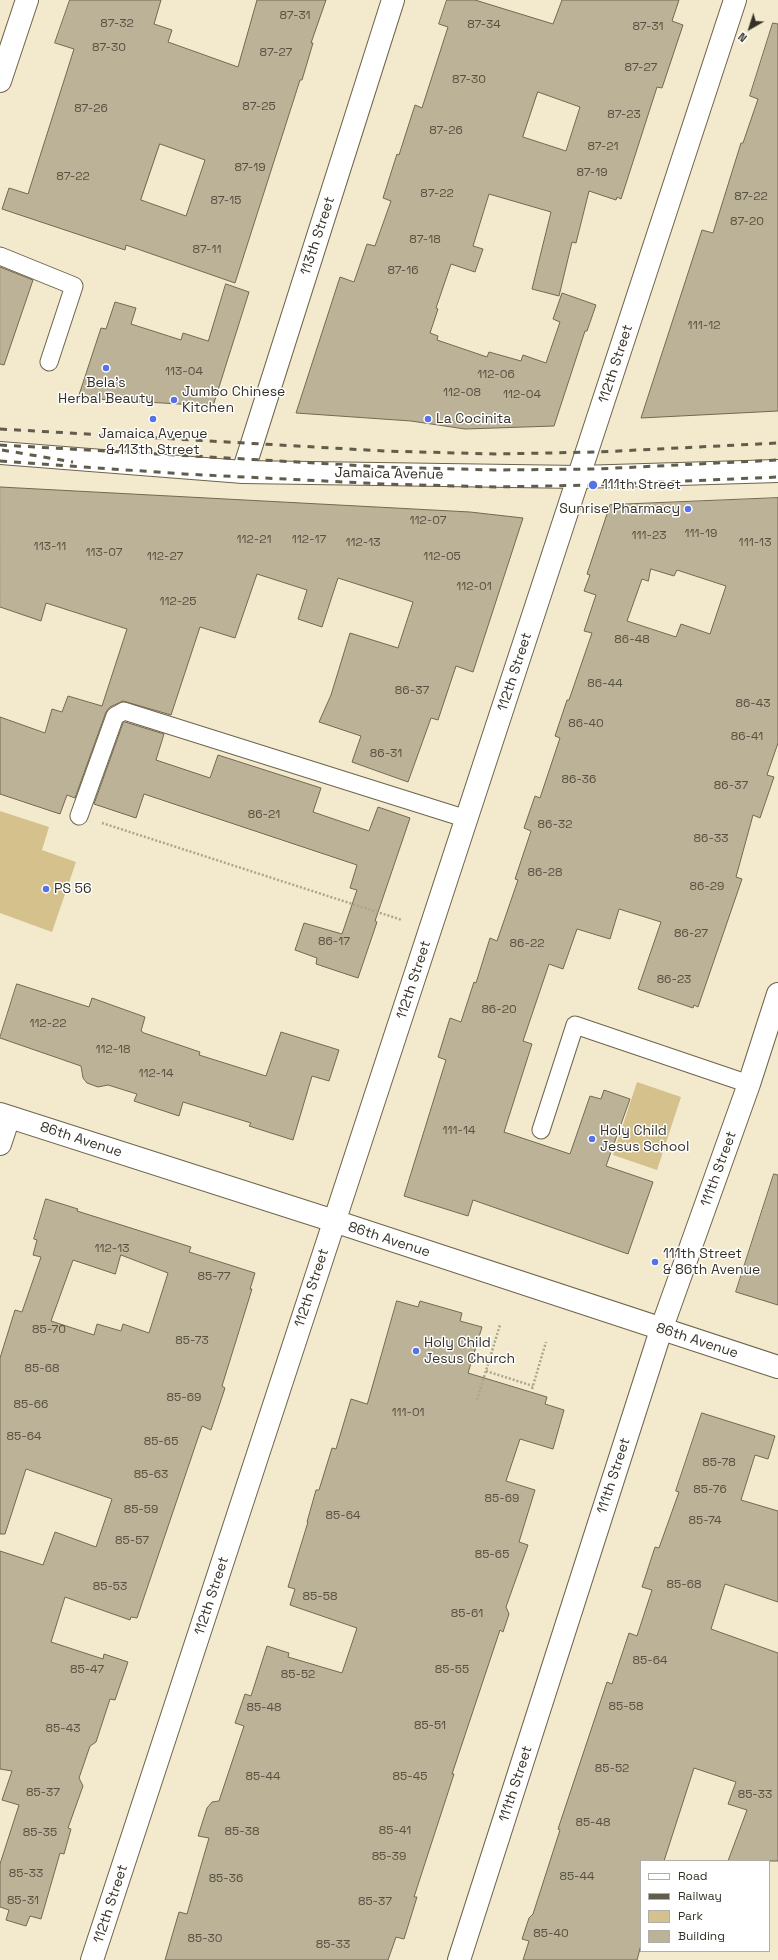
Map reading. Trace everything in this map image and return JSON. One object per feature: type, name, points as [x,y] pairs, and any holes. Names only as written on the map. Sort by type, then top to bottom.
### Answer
[{"type":"street","points":[[0,81],[27,0]]},
{"type":"street","name":"113th Street","points":[[243,472],[393,0]]},
{"type":"street","name":"112th Street","points":[[92,1960],[736,0]]},
{"type":"street","name":"Jamaica Avenue","points":[[0,453],[243,472],[580,477],[778,471]]},
{"type":"street","name":"111th Street","points":[[459,1960],[661,1330],[749,1084],[778,994]]},
{"type":"street","points":[[0,1144],[4,1116]]},
{"type":"street","name":"86th Avenue","points":[[4,1116],[334,1221],[778,1368]]},
{"type":"lane","points":[[0,256],[74,286],[49,362]]},
{"type":"lane","points":[[80,816],[115,716],[124,711],[467,819]]},
{"type":"lane","points":[[541,1130],[575,1026],[749,1084]]},
{"type":"path","points":[[80,816],[402,920]]},
{"type":"path","points":[[477,1400],[500,1325]]},
{"type":"path","points":[[486,1371],[532,1388],[546,1342]]},
{"type":"green space","points":[[0,811],[49,827],[42,850],[76,862],[52,932],[0,913]]},
{"type":"green space","points":[[637,1082],[681,1097],[657,1170],[613,1155]]},
{"type":"building","points":[[70,0],[161,0],[154,24],[172,30],[168,42],[238,67],[257,0],[326,0],[311,43],[313,43],[302,80],[300,80],[235,283],[126,245],[125,250],[2,209],[9,188],[28,194],[74,49],[55,43]],"holes":[[[160,144],[205,160],[186,216],[141,200]]]},
{"type":"building","points":[[447,0],[475,0],[553,24],[562,0],[679,0],[672,21],[683,25],[662,88],[657,87],[621,199],[617,197],[616,200],[589,191],[576,243],[572,242],[559,296],[532,289],[551,212],[489,194],[473,246],[483,249],[475,272],[451,264],[436,308],[438,309],[430,333],[438,336],[437,340],[487,357],[489,352],[521,361],[523,355],[546,363],[560,322],[553,319],[562,293],[596,305],[587,331],[585,331],[554,426],[465,429],[411,421],[296,413],[340,277],[354,282],[367,244],[375,246],[391,201],[383,198],[397,154],[399,155],[415,105],[422,108],[448,27],[439,24]],"holes":[[[538,92],[580,107],[566,151],[523,137]]]},
{"type":"building","points":[[773,23],[778,24],[778,411],[641,418],[702,230],[713,233],[741,143],[743,143],[758,99],[750,96]]},
{"type":"building","points":[[0,267],[33,280],[4,365],[0,364]]},
{"type":"building","points":[[226,284],[249,292],[213,406],[78,398],[101,328],[106,329],[115,302],[136,308],[131,324],[181,340],[183,333],[208,341]]},
{"type":"building","points":[[0,487],[470,512],[523,518],[473,672],[456,666],[438,720],[431,718],[408,782],[352,762],[361,736],[319,722],[331,695],[350,633],[398,648],[413,602],[338,578],[322,627],[298,619],[307,590],[257,574],[235,638],[200,627],[171,715],[123,701],[110,707],[106,712],[75,798],[67,795],[60,814],[0,794],[0,717],[45,733],[52,709],[62,712],[68,696],[102,706],[127,629],[46,603],[41,621],[0,607]]},
{"type":"building","points":[[778,498],[778,743],[767,775],[774,777],[760,818],[753,815],[736,877],[742,879],[698,1007],[694,1005],[693,1008],[638,989],[661,922],[619,909],[610,939],[577,929],[563,969],[549,964],[523,1041],[532,1044],[504,1132],[570,1154],[590,1096],[601,1099],[604,1090],[630,1099],[606,1166],[653,1182],[628,1254],[473,1200],[468,1216],[404,1196],[446,1060],[438,1057],[450,1018],[461,1022],[474,982],[476,983],[490,938],[497,941],[518,880],[515,879],[531,831],[524,828],[535,796],[540,798],[560,738],[555,736],[592,633],[584,631],[596,595],[584,591],[590,575],[587,574],[610,505]],"holes":[[[651,569],[674,576],[677,570],[726,586],[710,634],[681,624],[676,637],[627,621],[642,579],[648,581]]]},
{"type":"building","points":[[125,722],[164,734],[156,760],[210,778],[218,755],[321,788],[313,812],[369,831],[378,807],[410,818],[375,921],[377,922],[358,978],[316,964],[317,958],[295,950],[304,923],[342,934],[357,890],[350,888],[357,865],[144,794],[136,818],[94,804],[123,723]]},
{"type":"building","points":[[17,984],[89,1007],[92,998],[145,1017],[141,1031],[144,1033],[200,1052],[199,1055],[266,1076],[281,1032],[339,1050],[329,1081],[312,1076],[293,1140],[249,1126],[251,1123],[183,1102],[179,1116],[134,1101],[137,1094],[108,1085],[98,1087],[87,1083],[83,1078],[81,1066],[0,1038]]},
{"type":"building","points":[[774,1174],[778,1175],[778,1305],[736,1292]]},
{"type":"building","points":[[46,1199],[78,1209],[77,1211],[191,1247],[189,1252],[255,1273],[250,1289],[252,1289],[222,1386],[225,1388],[211,1430],[202,1426],[137,1618],[131,1617],[130,1620],[65,1597],[51,1642],[103,1659],[104,1654],[128,1662],[115,1700],[110,1699],[96,1742],[90,1746],[79,1778],[83,1786],[68,1828],[71,1829],[64,1854],[60,1853],[41,1919],[30,1916],[26,1926],[6,1920],[9,1910],[0,1907],[0,1864],[19,1805],[2,1800],[12,1771],[0,1769],[0,1551],[43,1565],[55,1532],[96,1547],[112,1499],[26,1469],[5,1534],[0,1534],[0,1358],[15,1310],[22,1312],[41,1257],[33,1255],[37,1240],[34,1239]],"holes":[[[121,1255],[168,1273],[149,1333],[123,1324],[121,1331],[97,1324],[94,1335],[51,1321],[73,1260],[115,1274]]]},
{"type":"building","points":[[397,1301],[418,1307],[420,1301],[462,1313],[460,1321],[482,1327],[468,1373],[547,1397],[545,1404],[564,1410],[553,1449],[520,1439],[506,1481],[535,1490],[519,1542],[528,1545],[506,1607],[509,1614],[503,1632],[500,1630],[452,1774],[454,1774],[414,1897],[417,1897],[404,1939],[396,1937],[388,1960],[165,1960],[179,1912],[187,1914],[209,1838],[198,1836],[207,1808],[212,1802],[219,1801],[244,1726],[235,1723],[245,1694],[251,1696],[267,1646],[289,1653],[288,1657],[342,1673],[357,1628],[290,1605],[295,1589],[288,1587],[316,1490],[319,1490],[332,1448],[336,1449],[351,1399],[367,1404]]},
{"type":"building","points":[[702,1413],[775,1436],[768,1459],[755,1455],[741,1500],[778,1511],[778,1602],[725,1584],[711,1629],[778,1653],[778,1861],[728,1860],[747,1810],[728,1804],[736,1782],[694,1768],[664,1860],[640,1860],[640,1949],[637,1960],[523,1960],[529,1941],[522,1939],[529,1918],[533,1914],[560,1830],[558,1829],[607,1682],[612,1684],[629,1633],[637,1636],[652,1590],[642,1587],[655,1547],[659,1548],[679,1492],[676,1491]]},
{"type":"railway","points":[[0,429],[384,451],[495,454],[598,452],[778,443]]},
{"type":"railway","points":[[0,445],[384,467],[495,470],[597,469],[778,460]]},
{"type":"railway","points":[[2,450],[73,462]]},
{"type":"railway","points":[[0,461],[184,474],[384,484],[496,487],[596,485],[778,477]]},
{"type":"place","name":"Bela's Herbal Beauty","points":[[106,368]]},
{"type":"place","name":"Jumbo Chinese Kitchen","points":[[174,400]]},
{"type":"place","name":"Jamaica Avenue & 113th Street","points":[[153,419]]},
{"type":"place","name":"La Cocinita","points":[[428,419]]},
{"type":"place","name":"111th Street","points":[[593,485]]},
{"type":"place","name":"Sunrise Pharmacy","points":[[688,509]]},
{"type":"place","name":"PS 56","points":[[46,889]]},
{"type":"place","name":"Holy Child Jesus School","points":[[592,1139]]},
{"type":"place","name":"111th Street & 86th Avenue","points":[[655,1262]]},
{"type":"place","name":"Holy Child Jesus Church","points":[[416,1351]]}]
